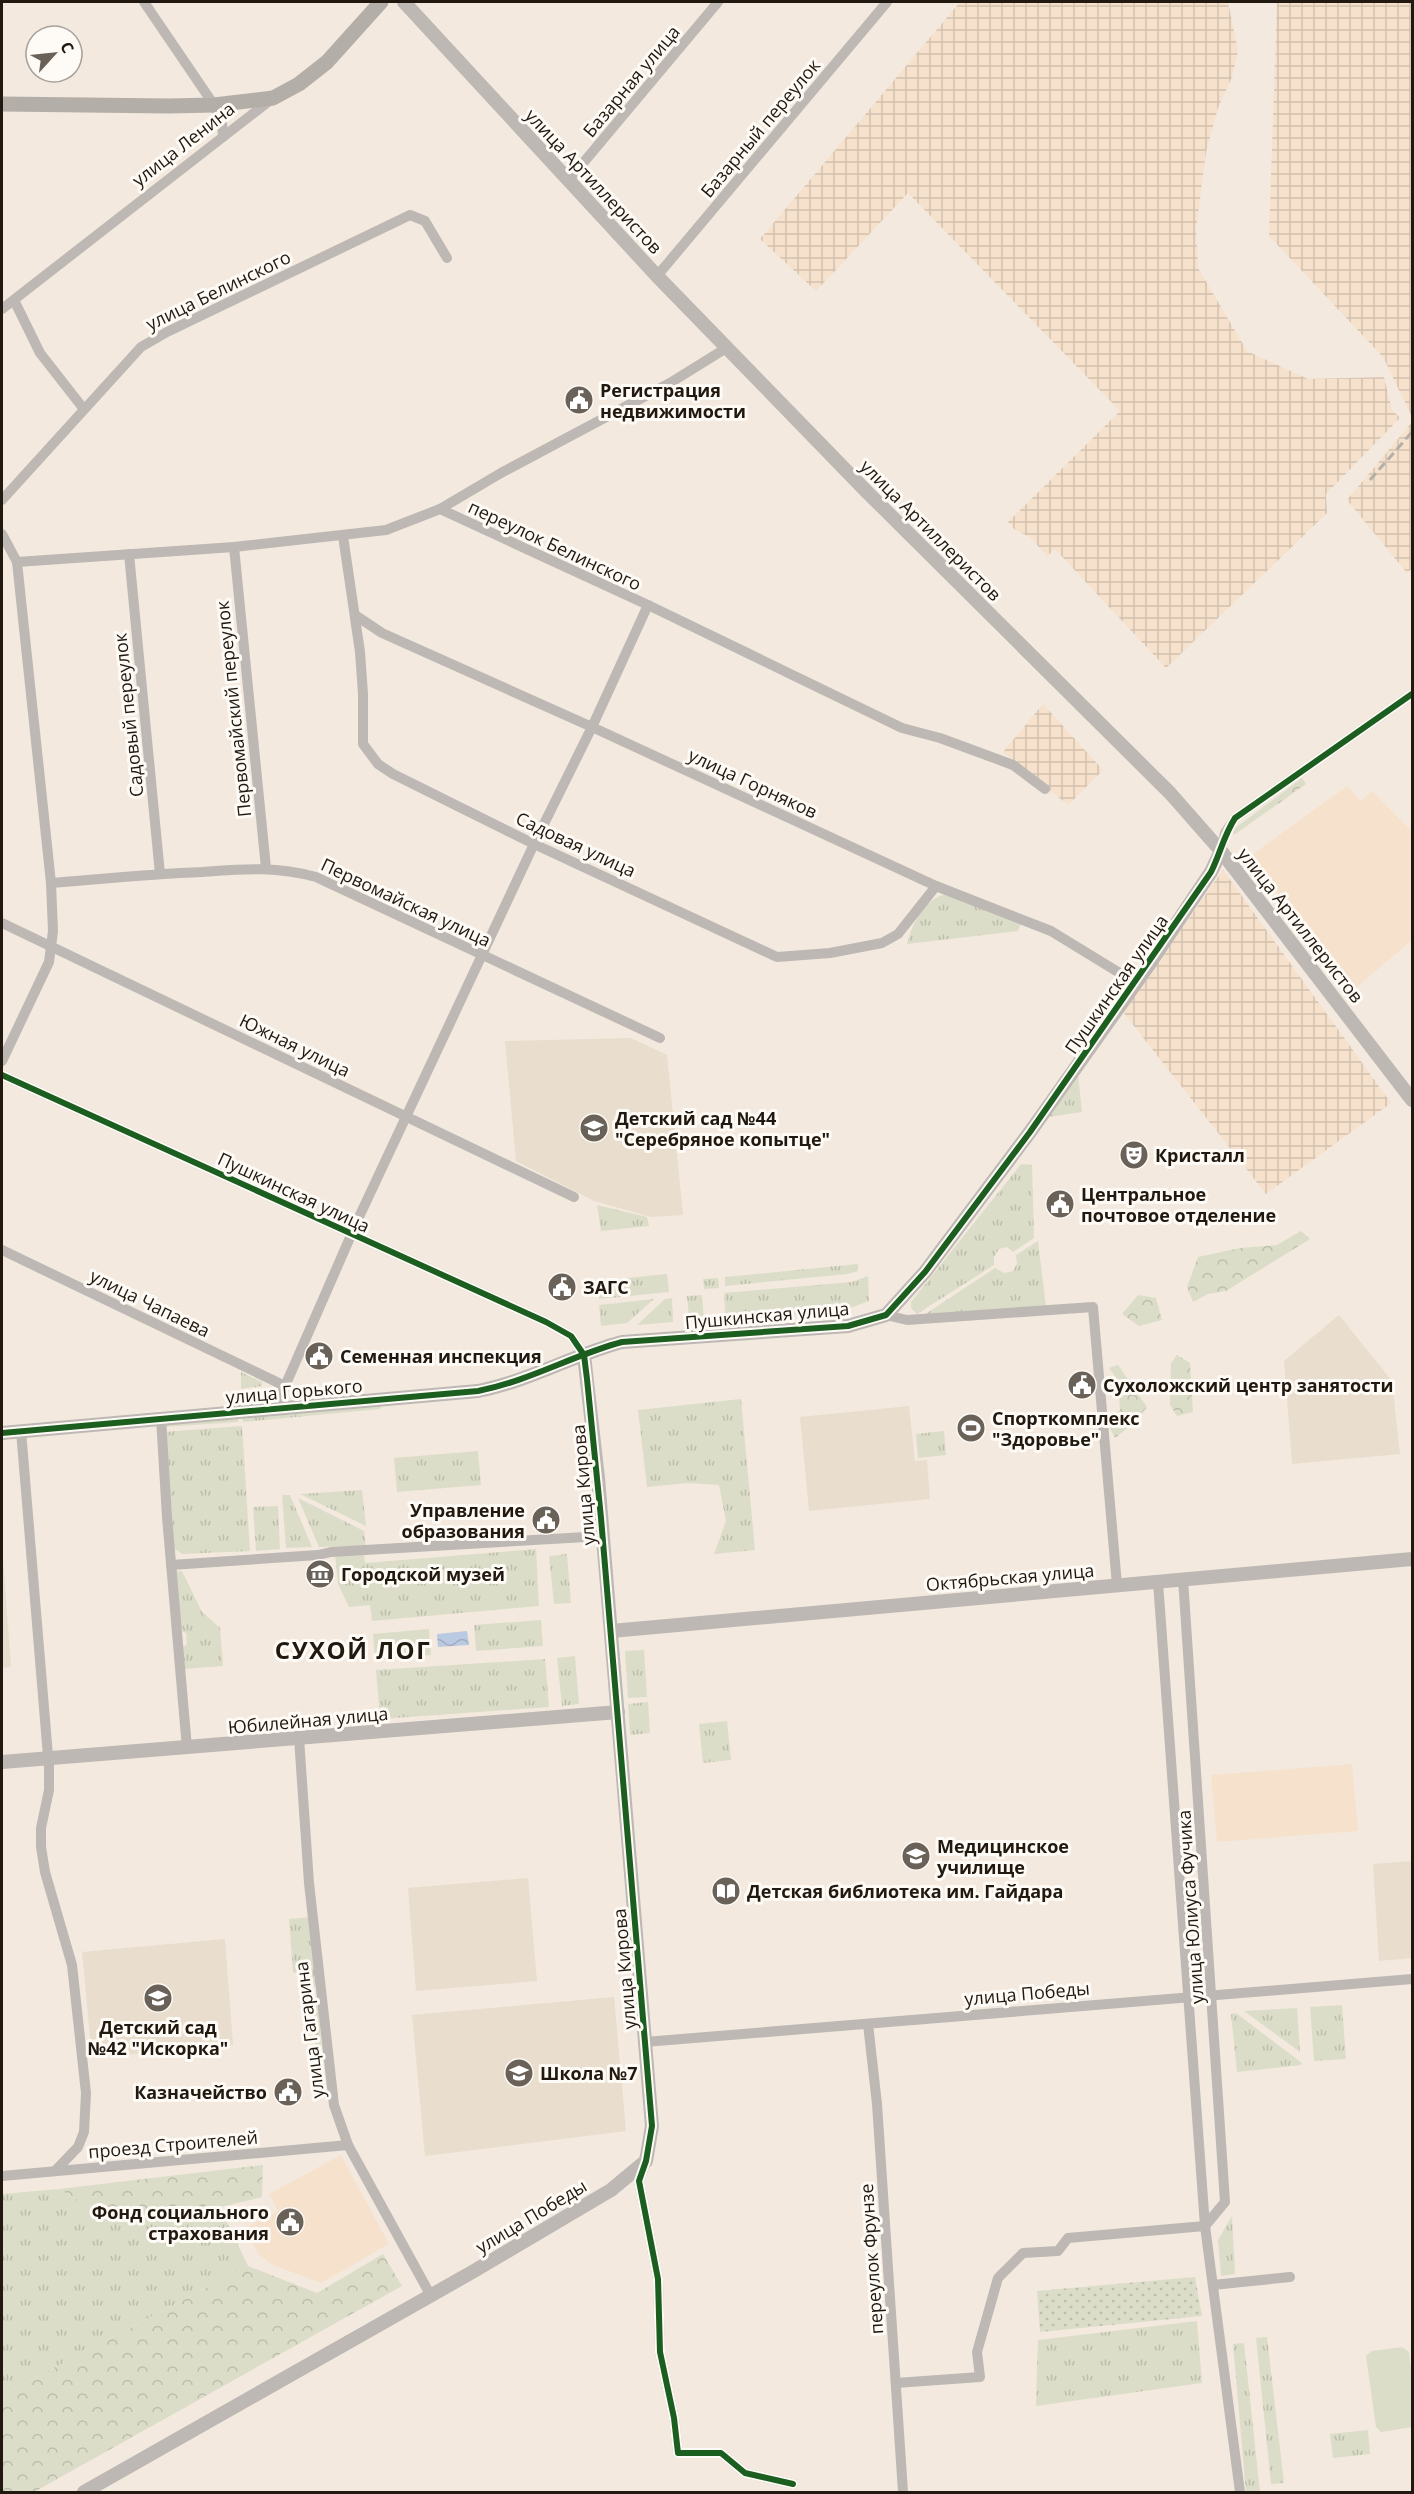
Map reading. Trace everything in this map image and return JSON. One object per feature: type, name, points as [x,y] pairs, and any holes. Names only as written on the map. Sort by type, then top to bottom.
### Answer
[{"type":"main road","name":"улица Ленина","points":[[273,98],[299,84],[327,62],[381,2]]},
{"type":"main road","points":[[2,104],[214,105],[273,98]]},
{"type":"street","points":[[144,2],[214,105],[222,121],[223,137]]},
{"type":"street","name":"улица Артиллеристов","points":[[404,2],[657,276],[867,492],[1170,793],[1221,852],[1413,1100]]},
{"type":"street","name":"Базарная улица","points":[[568,181],[718,2]]},
{"type":"street","name":"Базарный переулок","points":[[657,276],[887,2]]},
{"type":"street","name":"улица Ленина","points":[[2,309],[273,98]]},
{"type":"street","name":"улица Белинского","points":[[2,500],[83,408],[141,347],[219,306],[410,215],[425,221],[447,258]]},
{"type":"street","points":[[14,300],[40,353],[83,408]]},
{"type":"street","points":[[440,509],[501,473],[670,383],[728,347]]},
{"type":"street","name":"переулок Белинского","points":[[17,561],[234,547],[343,536],[386,530],[440,509],[648,605],[902,728],[940,738],[1013,765],[1044,789]]},
{"type":"street","points":[[2,534],[17,561],[51,883],[52,946],[45,973],[2,1061]]},
{"type":"street","points":[[343,536],[355,615]]},
{"type":"street","name":"Первомайский переулок","points":[[234,547],[266,868]]},
{"type":"street","name":"Садовый переулок","points":[[129,554],[160,874]]},
{"type":"street","points":[[275,1409],[351,1235],[648,605]]},
{"type":"street","name":"улица Горняков","points":[[355,615],[382,633],[936,886],[1051,931],[1136,983]]},
{"type":"street","name":"Садовая улица","points":[[355,615],[363,694],[363,744],[378,765],[534,843],[777,957],[822,954],[882,943],[898,934],[936,886]]},
{"type":"street","name":"Пушкинская улица","points":[[886,1315],[925,1272],[1030,1132],[1136,983],[1211,872],[1221,852],[1225,833],[1234,818],[1413,694]]},
{"type":"street","name":"Первомайская улица","points":[[51,883],[266,868],[290,870],[316,877],[660,1038]]},
{"type":"street","name":"Южная улица","points":[[2,923],[574,1197]]},
{"type":"street","name":"Пушкинская улица","points":[[2,1075],[546,1322],[571,1336],[584,1355],[622,1342],[848,1326],[886,1315],[907,1320],[1093,1307],[1117,1586]]},
{"type":"street","name":"улица Чапаева","points":[[2,1250],[285,1386]]},
{"type":"street","name":"улица Горького","points":[[2,1433],[478,1390],[508,1385],[584,1355]]},
{"type":"street","name":"улица Кирова","points":[[584,1355],[603,1536],[652,2126],[646,2161],[639,2181],[658,2279],[660,2352],[674,2418],[678,2453],[721,2453],[745,2473],[793,2484]]},
{"type":"street","points":[[161,1418],[187,1748]]},
{"type":"street","points":[[21,1431],[49,1759],[49,1790],[41,1828],[41,1847],[45,1872],[72,1965],[86,2092],[84,2132],[78,2147],[55,2171]]},
{"type":"street","points":[[171,1565],[318,1555],[341,1551],[603,1536]]},
{"type":"street","name":"Октябрьская улица","points":[[611,1631],[1413,1559]]},
{"type":"street","name":"улица Юлиуса Фучика","points":[[1183,1580],[1225,2202],[1205,2226]]},
{"type":"street","name":"улица Юлиуса Фучика","points":[[1158,1582],[1205,2226],[1240,2493]]},
{"type":"street","name":"Юбилейная улица","points":[[2,1762],[618,1712]]},
{"type":"street","name":"улица Гагарина","points":[[299,1738],[309,1883],[331,2084],[340,2125],[348,2145],[431,2296]]},
{"type":"street","name":"улица Победы","points":[[645,2042],[1413,1979]]},
{"type":"street","name":"переулок Фрунзе","points":[[868,2024],[877,2104],[903,2493]]},
{"type":"street","name":"проезд Строителей","points":[[2,2176],[348,2145]]},
{"type":"street","name":"улица Победы","points":[[84,2493],[431,2296],[611,2190],[646,2161]]},
{"type":"street","points":[[896,2383],[980,2377],[977,2352],[998,2278],[1023,2253],[1058,2251],[1068,2238],[1205,2226]]},
{"type":"street","points":[[1214,2285],[1290,2277]]},
{"type":"shaded area","points":[[960,2],[1228,2],[1238,51],[1232,77],[1218,108],[1206,152],[1196,229],[1198,268],[1247,351],[1308,379],[1384,377],[1392,410],[1400,418],[1326,494],[1327,513],[1166,668],[1055,549],[1047,556],[1030,537],[1015,530],[1008,522],[1120,411],[908,193],[816,291],[760,239]]},
{"type":"shaded area","points":[[1277,2],[1412,2],[1412,417],[1383,357],[1269,236]]},
{"type":"shaded area","points":[[1412,422],[1412,569],[1407,573],[1347,500]]},
{"type":"shaded area","points":[[1043,704],[1103,770],[1068,805],[1003,752]]},
{"type":"shaded area","points":[[1347,786],[1361,801],[1372,791],[1412,832],[1412,940],[1351,992],[1249,857]]},
{"type":"shaded area","points":[[1223,870],[1391,1103],[1266,1194],[1123,1012]]},
{"type":"shaded area","name":"Детский сад №44 \"Серебряное копытце\"","points":[[631,1038],[667,1055],[683,1215],[651,1217],[594,1201],[516,1161],[505,1041]]},
{"type":"shaded area","points":[[1339,1315],[1392,1381],[1400,1454],[1292,1464],[1284,1361]]},
{"type":"shaded area","points":[[909,1406],[915,1461],[927,1460],[930,1499],[809,1511],[800,1417]]},
{"type":"shaded area","points":[[2,1544],[11,1667],[2,1668]]},
{"type":"shaded area","points":[[1352,1764],[1358,1831],[1217,1842],[1211,1775]]},
{"type":"shaded area","points":[[1412,1861],[1412,1958],[1379,1961],[1373,1864]]},
{"type":"shaded area","points":[[528,1878],[537,1981],[416,1991],[408,1888]]},
{"type":"shaded area","name":"Детский сад №42 \"Искорка\"","points":[[225,1939],[233,2045],[92,2058],[82,1952]]},
{"type":"shaded area","name":"Школа №7","points":[[614,1997],[626,2131],[425,2156],[412,2015]]},
{"type":"shaded area","points":[[341,2155],[389,2244],[321,2283],[273,2265],[259,2255],[245,2228],[278,2211],[269,2194]]},
{"type":"green space","points":[[1302,778],[1306,784],[1234,835],[1231,831]]},
{"type":"green space","points":[[947,894],[1021,923],[1018,931],[907,944],[916,920],[926,906],[939,896]]},
{"type":"green space","points":[[1078,1074],[1082,1112],[1048,1117]]},
{"type":"green space","points":[[1021,1164],[1032,1165],[1034,1238],[1013,1252],[1007,1247],[999,1249],[994,1257],[994,1265],[917,1314],[911,1308],[911,1302]]},
{"type":"green space","points":[[597,1205],[647,1217],[649,1226],[601,1231]]},
{"type":"green space","points":[[1301,1231],[1310,1239],[1226,1291],[1208,1294],[1193,1302],[1187,1287],[1198,1257],[1240,1248],[1277,1245]]},
{"type":"green space","points":[[1038,1241],[1046,1307],[924,1315],[995,1268],[1004,1273],[1013,1271],[1017,1264],[1016,1255]]},
{"type":"green space","points":[[858,1264],[858,1271],[847,1274],[725,1286],[725,1277]]},
{"type":"green space","points":[[667,1274],[669,1292],[599,1299],[597,1281]]},
{"type":"green space","points":[[868,1276],[869,1301],[845,1310],[726,1321],[724,1293],[852,1282]]},
{"type":"green space","points":[[718,1278],[719,1288],[704,1289],[703,1279]]},
{"type":"green space","points":[[702,1295],[704,1323],[694,1323],[689,1318],[687,1296]]},
{"type":"green space","points":[[1138,1295],[1156,1298],[1162,1320],[1139,1326],[1122,1314]]},
{"type":"green space","points":[[672,1298],[673,1322],[637,1325],[665,1299]]},
{"type":"green space","points":[[654,1299],[627,1323],[601,1326],[599,1305]]},
{"type":"green space","points":[[1177,1355],[1190,1363],[1193,1412],[1177,1416],[1170,1405],[1171,1363]]},
{"type":"green space","points":[[1118,1365],[1147,1407],[1134,1423],[1115,1438],[1105,1419],[1120,1410],[1118,1380],[1109,1368]]},
{"type":"green space","points":[[241,1372],[262,1382],[262,1386],[241,1389]]},
{"type":"green space","points":[[741,1399],[755,1550],[714,1554],[726,1521],[719,1485],[688,1483],[647,1487],[638,1410]]},
{"type":"green space","points":[[381,1406],[380,1409],[243,1422],[243,1415]]},
{"type":"green space","points":[[238,1415],[238,1422],[164,1427],[164,1422]]},
{"type":"green space","points":[[242,1426],[250,1551],[182,1554],[173,1547],[164,1432]]},
{"type":"green space","points":[[944,1431],[946,1455],[918,1458],[916,1434]]},
{"type":"green space","points":[[478,1451],[481,1485],[397,1492],[394,1458]]},
{"type":"green space","points":[[362,1490],[366,1526],[300,1494]]},
{"type":"green space","points":[[282,1495],[290,1495],[312,1547],[286,1548]]},
{"type":"green space","points":[[298,1498],[364,1531],[366,1546],[319,1547]]},
{"type":"green space","points":[[278,1506],[280,1549],[256,1551],[253,1507]]},
{"type":"green space","points":[[536,1549],[539,1606],[372,1621],[370,1605],[349,1607],[338,1584],[335,1555],[364,1553],[365,1563]]},
{"type":"green space","points":[[567,1554],[571,1603],[554,1604],[549,1556]]},
{"type":"green space","points":[[175,1571],[182,1571],[202,1612],[220,1628],[223,1666],[184,1669],[182,1648],[187,1644],[186,1633],[181,1631]]},
{"type":"green space","points":[[541,1620],[543,1646],[476,1651],[474,1625]]},
{"type":"green space","points":[[429,1629],[431,1655],[375,1660],[373,1634]]},
{"type":"green space","points":[[644,1650],[647,1697],[628,1698],[625,1651]]},
{"type":"green space","points":[[575,1656],[579,1704],[562,1706],[557,1658]]},
{"type":"green space","points":[[545,1659],[549,1707],[380,1719],[376,1670]]},
{"type":"green space","points":[[648,1702],[650,1733],[630,1735],[628,1704]]},
{"type":"green space","points":[[727,1721],[731,1760],[703,1763],[699,1724]]},
{"type":"green space","points":[[311,1917],[316,1986],[311,1987],[310,1971],[293,1973],[289,1919]]},
{"type":"green space","points":[[318,2002],[322,2054],[316,2054],[312,2003]]},
{"type":"green space","points":[[1342,2005],[1346,2059],[1314,2061],[1310,2007]]},
{"type":"green space","points":[[1297,2008],[1300,2052],[1244,2011]]},
{"type":"green space","points":[[1236,2013],[1302,2063],[1301,2065],[1237,2072],[1231,2014]]},
{"type":"green space","points":[[263,2165],[262,2197],[220,2207],[115,2222],[59,2189]]},
{"type":"green space","points":[[59,2189],[115,2222],[220,2207],[248,2266],[2,2395],[2,2194]]},
{"type":"green space","points":[[1232,2216],[1235,2274],[1221,2276],[1218,2240]]},
{"type":"green space","points":[[383,2254],[402,2286],[34,2492],[2,2492],[2,2395],[248,2266],[317,2293]]},
{"type":"green space","points":[[1195,2277],[1202,2316],[1040,2332],[1037,2291]]},
{"type":"green space","points":[[1197,2321],[1202,2383],[1036,2406],[1038,2340]]},
{"type":"green space","points":[[1267,2337],[1284,2483],[1271,2484],[1256,2338]]},
{"type":"green space","points":[[1244,2343],[1260,2492],[1246,2492],[1233,2344]]},
{"type":"green space","points":[[1402,2347],[1409,2352],[1412,2427],[1381,2432],[1376,2427],[1366,2356],[1372,2351]]},
{"type":"green space","points":[[1368,2430],[1370,2454],[1333,2458],[1330,2434]]},
{"type":"water","points":[[467,1631],[469,1645],[438,1647],[437,1634]]},
{"type":"railway","points":[[1370,480],[1412,432]]},
{"type":"cycle path","points":[[2,1433],[478,1391],[515,1381],[622,1342],[848,1326],[886,1315],[925,1272],[1030,1132],[1211,872],[1235,818],[1412,694]]},
{"type":"cycle path","points":[[2,1075],[546,1322],[571,1336],[584,1355],[601,1518],[652,2126],[646,2161],[639,2181],[658,2279],[660,2352],[674,2418],[678,2453],[721,2453],[745,2473],[793,2484]]},
{"type":"place","name":"Регистрация недвижимости","points":[[579,400]]},
{"type":"place","name":"Детский сад №44 \"Серебряное копытце\"","points":[[594,1128]]},
{"type":"place","name":"Кристалл","points":[[1134,1155]]},
{"type":"place","name":"Центральное почтовое отделение","points":[[1060,1204]]},
{"type":"place","name":"ЗАГС","points":[[562,1287]]},
{"type":"place","name":"Семенная инспекция","points":[[319,1356]]},
{"type":"place","name":"Сухоложский центр занятости","points":[[1082,1385]]},
{"type":"place","name":"Спорткомплекс \"Здоровье\"","points":[[971,1428]]},
{"type":"place","name":"Управление образования","points":[[546,1520]]},
{"type":"place","name":"Городской музей","points":[[320,1574]]},
{"type":"place","name":"Медицинское училище","points":[[916,1856]]},
{"type":"place","name":"Детская библиотека им. Гайдара","points":[[726,1891]]},
{"type":"place","name":"Детский сад №42 \"Искорка\"","points":[[158,1998]]},
{"type":"place","name":"Школа №7","points":[[519,2073]]},
{"type":"place","name":"Казначейство","points":[[288,2092]]},
{"type":"place","name":"Фонд социального страхования","points":[[290,2222]]},
{"type":"district","name":"СУХОЙ ЛОГ","points":[[353,1649]]}]
